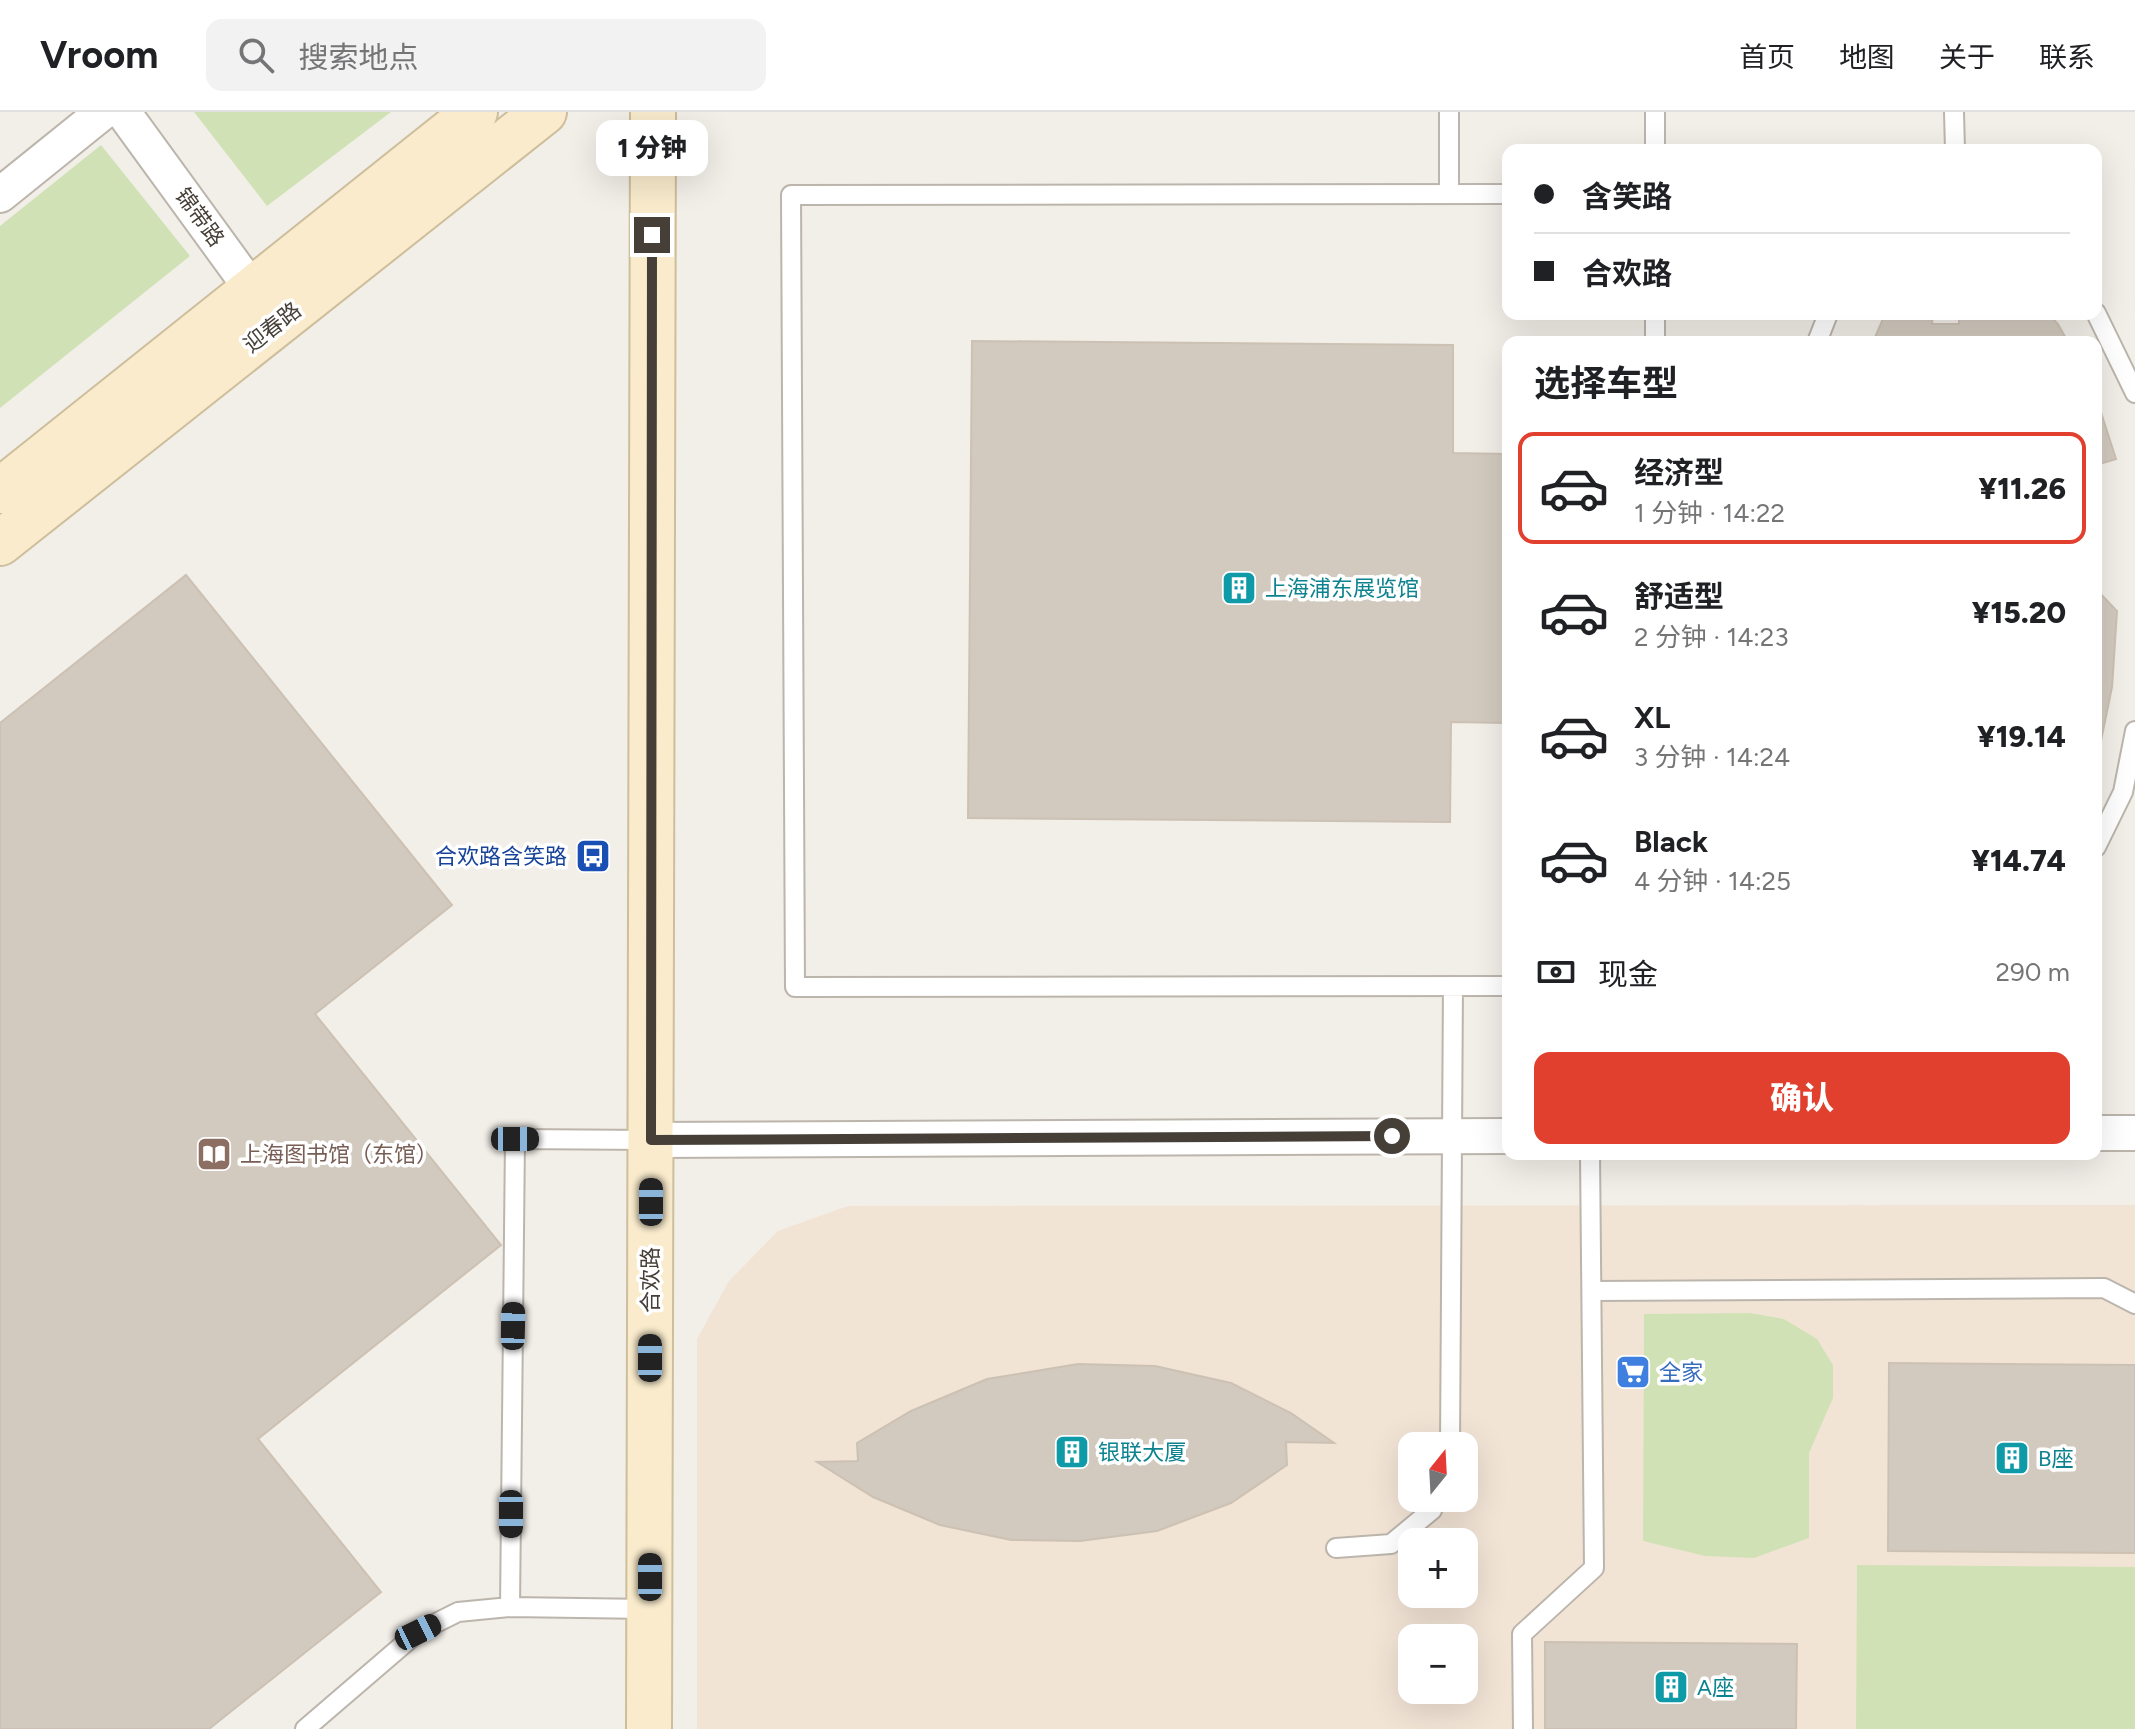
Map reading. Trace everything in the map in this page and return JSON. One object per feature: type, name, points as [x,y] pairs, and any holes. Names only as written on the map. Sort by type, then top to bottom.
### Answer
[{"type":"street","points":[[0,195],[103,112]]},
{"type":"street","name":"锦带路","points":[[123,112],[265,306]]},
{"type":"street","name":"迎春路","points":[[0,543],[265,306],[475,112]]},
{"type":"street","name":"迎春路","points":[[0,491],[544,112]]},
{"type":"street","name":"合欢路","points":[[649,1729],[653,112]]},
{"type":"street","points":[[2102,1133],[2135,1133]]},
{"type":"street","points":[[651,1140],[1502,1136]]},
{"type":"lane","points":[[1449,112],[1449,194]]},
{"type":"lane","points":[[1655,112],[1655,144]]},
{"type":"lane","points":[[1954,112],[1955,144]]},
{"type":"lane","points":[[1502,194],[791,195],[795,987],[1502,986]]},
{"type":"lane","points":[[2099,320],[2135,393]]},
{"type":"lane","points":[[2102,835],[2123,792],[2135,731]]},
{"type":"lane","points":[[1450,1432],[1453,986]]},
{"type":"lane","points":[[510,1607],[515,1139],[651,1140]]},
{"type":"lane","points":[[1523,1729],[1522,1634],[1594,1568],[1590,1160]]},
{"type":"lane","points":[[1592,1291],[2104,1288],[2135,1304]]},
{"type":"lane","points":[[1336,1548],[1391,1544],[1430,1512]]},
{"type":"lane","points":[[305,1729],[418,1632],[458,1612],[510,1607],[649,1609]]},
{"type":"shaded area","points":[[2135,1205],[2135,1729],[697,1729],[697,1339],[729,1281],[778,1231],[848,1206]]},
{"type":"green space","points":[[194,112],[391,112],[267,206]]},
{"type":"green space","points":[[101,145],[190,256],[0,408],[0,226]]},
{"type":"green space","points":[[1750,1313],[1784,1319],[1817,1339],[1833,1365],[1833,1398],[1809,1453],[1809,1538],[1754,1558],[1705,1556],[1643,1541],[1644,1314]]},
{"type":"green space","points":[[1857,1565],[2135,1567],[2135,1729],[1856,1729]]},
{"type":"building","points":[[1882,320],[1932,320],[1932,324],[1959,324],[1959,320],[2054,320],[2065,336],[1876,336]]},
{"type":"building","name":"上海浦东展览馆","points":[[972,341],[1453,345],[1453,453],[1502,454],[1502,723],[1451,722],[1450,822],[968,818]]},
{"type":"building","points":[[2102,416],[2116,459],[2102,463]]},
{"type":"building","name":"上海图书馆（东馆）","points":[[186,575],[452,905],[315,1014],[501,1245],[258,1439],[381,1592],[209,1729],[0,1729],[0,723]]},
{"type":"building","points":[[2102,595],[2117,611],[2112,687],[2102,736]]},
{"type":"building","name":"B座","points":[[1889,1363],[2135,1365],[2135,1553],[1888,1551]]},
{"type":"building","name":"银联大厦","points":[[1078,1364],[1155,1366],[1231,1383],[1291,1413],[1334,1443],[1286,1442],[1287,1465],[1231,1503],[1157,1531],[1080,1541],[1011,1540],[940,1525],[873,1497],[817,1462],[858,1461],[857,1443],[911,1411],[987,1379]]},
{"type":"building","name":"A座","points":[[1545,1642],[1797,1644],[1796,1729],[1545,1729]]},
{"type":"place","name":"上海浦东展览馆","points":[[1239,588]]},
{"type":"place","name":"合欢路含笑路","points":[[593,856]]},
{"type":"place","name":"上海图书馆（东馆）","points":[[214,1154]]},
{"type":"place","name":"全家","points":[[1633,1372]]},
{"type":"place","name":"银联大厦","points":[[1072,1452]]},
{"type":"place","name":"B座","points":[[2012,1458]]},
{"type":"place","name":"A座","points":[[1671,1687]]},
{"type":"route","points":[[652,235],[651,1140],[1392,1136]]}]
